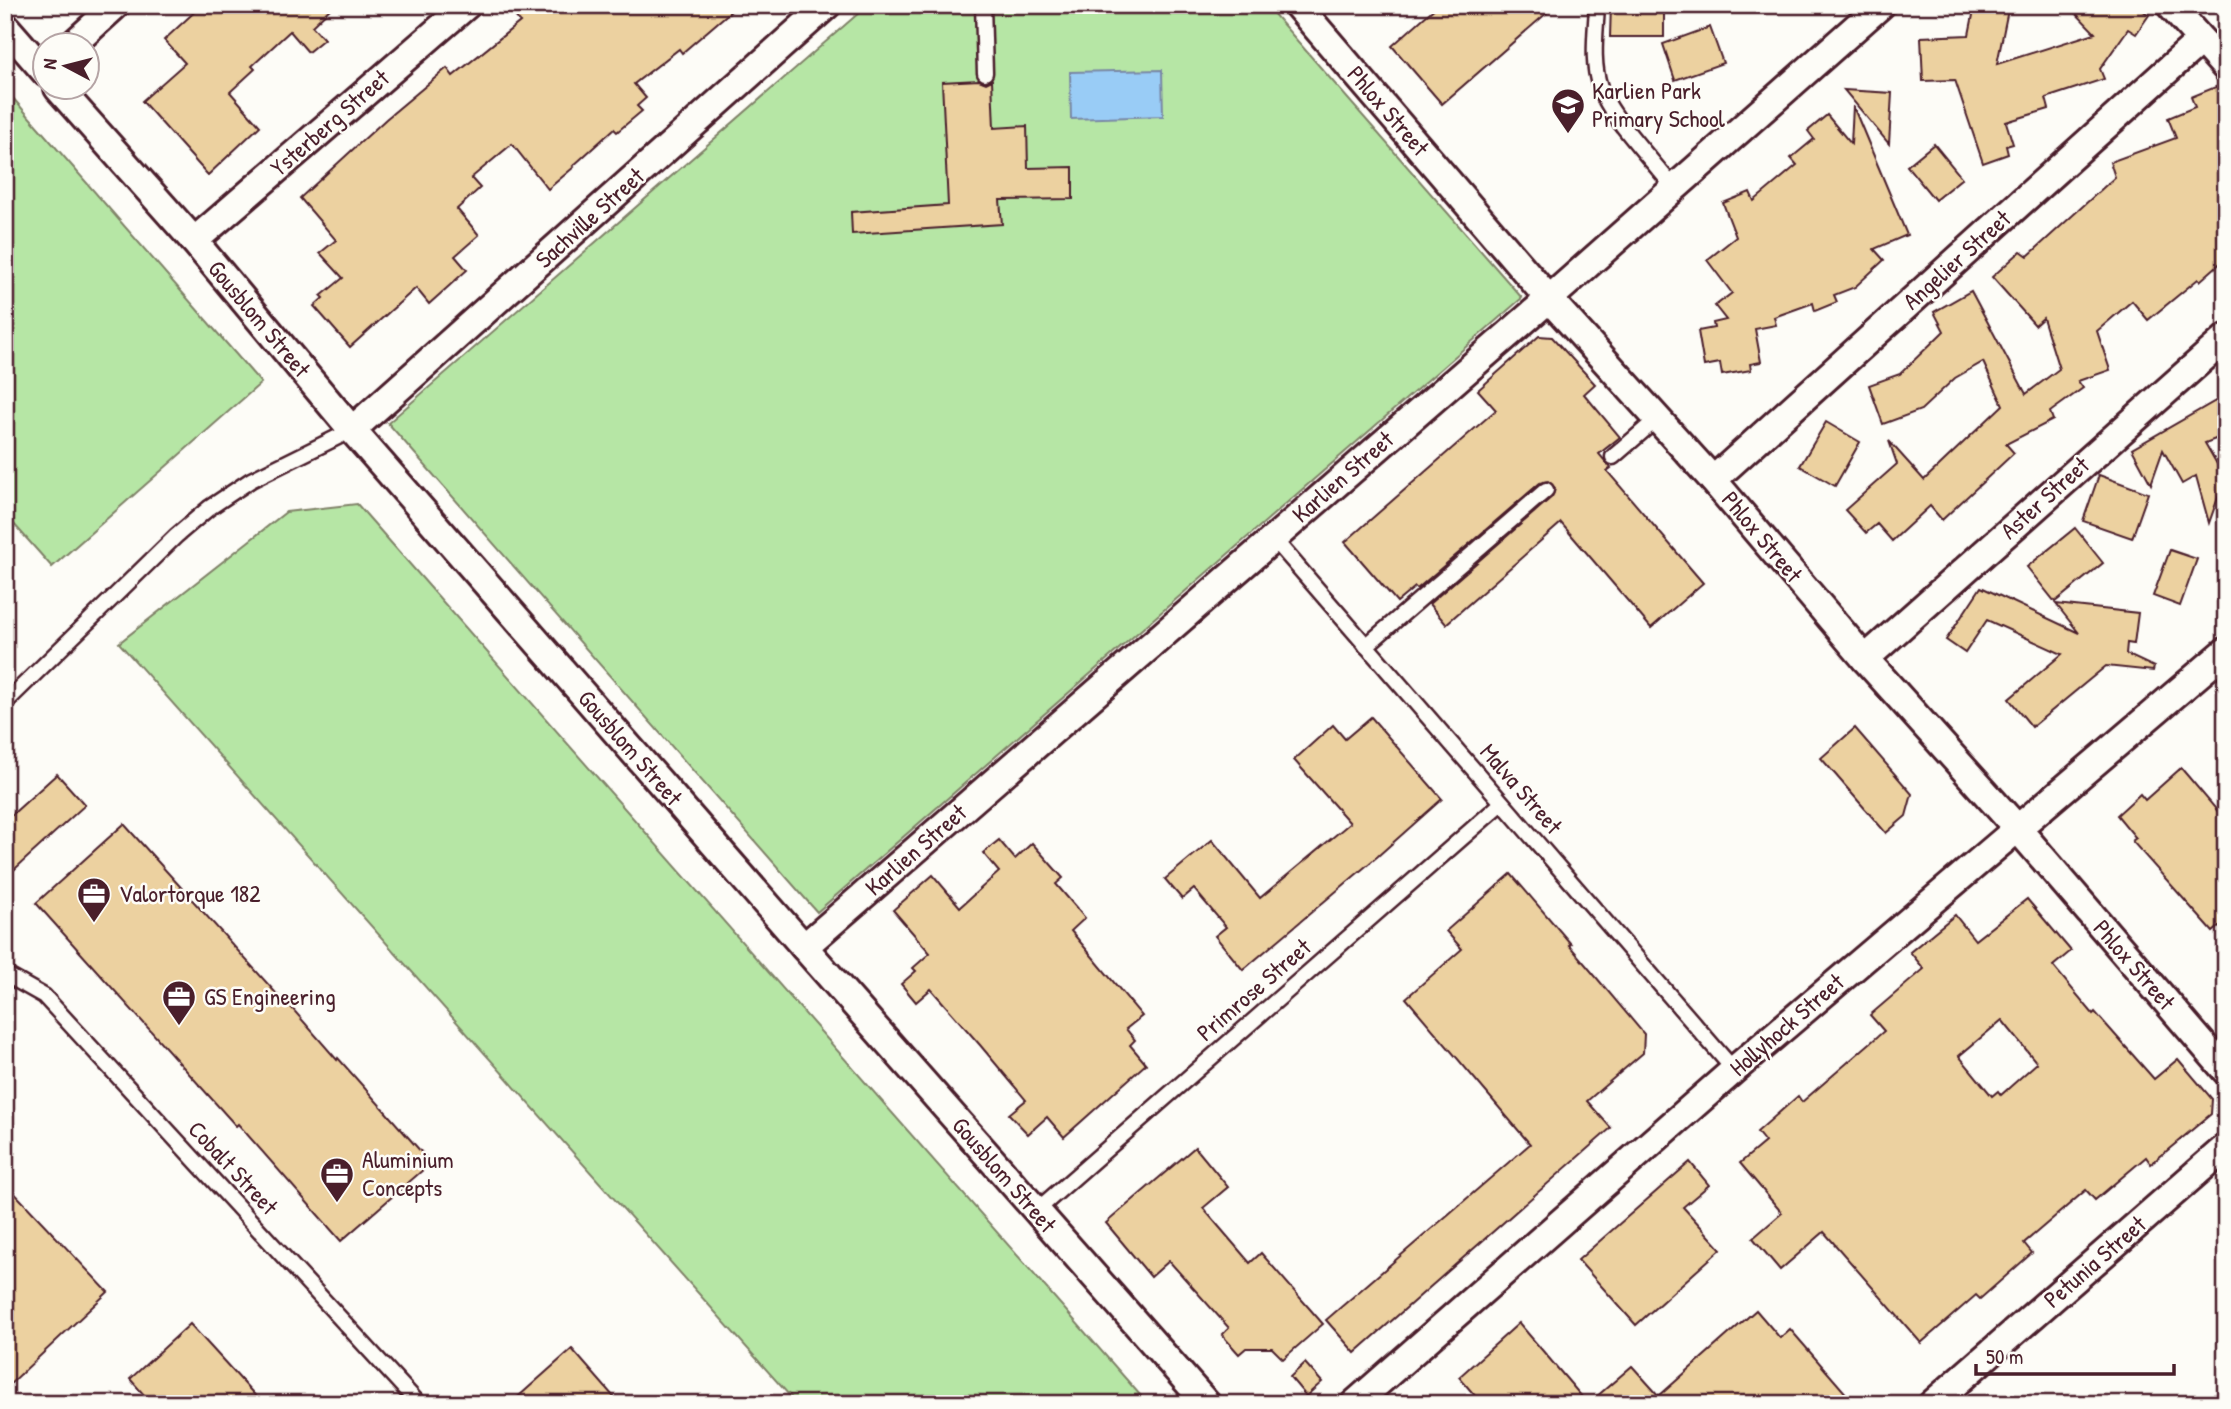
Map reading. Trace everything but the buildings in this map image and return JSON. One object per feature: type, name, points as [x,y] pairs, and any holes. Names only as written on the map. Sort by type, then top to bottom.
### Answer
[{"type":"street","points":[[86,32],[116,5]]},
{"type":"street","name":"Ysterberg Street","points":[[194,242],[467,5]]},
{"type":"street","name":"Sachville Street","points":[[352,430],[827,5]]},
{"type":"street","name":"Phlox Street","points":[[1297,5],[1549,299],[1713,480],[1865,659],[2017,828],[2226,1071]]},
{"type":"street","name":"Karlien Street","points":[[804,947],[1549,299],[1881,5]]},
{"type":"street","points":[[2170,5],[2226,68]]},
{"type":"street","name":"Gousblom Street","points":[[5,26],[32,57]]},
{"type":"street","name":"Angelier Street","points":[[1713,480],[2201,40]]},
{"type":"street","name":"Gousblom Street","points":[[72,102],[352,430],[1208,1404]]},
{"type":"street","name":"Aster Street","points":[[1865,659],[2226,338]]},
{"type":"street","name":"Hollyhock Street","points":[[1354,1404],[1734,1070],[2226,651]]},
{"type":"street","name":"Petunia Street","points":[[1932,1404],[2226,1147]]},
{"type":"lane","points":[[983,5],[985,73]]},
{"type":"lane","points":[[1597,5],[1596,59],[1599,86],[1608,106],[1674,188]]},
{"type":"lane","points":[[1613,457],[1658,418]]},
{"type":"lane","points":[[5,703],[176,536],[209,508],[251,480],[352,430]]},
{"type":"lane","points":[[1366,646],[1546,491]]},
{"type":"lane","name":"Malva Street","points":[[1273,538],[1734,1070]]},
{"type":"lane","name":"Primrose Street","points":[[1036,1211],[1502,803]]},
{"type":"lane","name":"Cobalt Street","points":[[5,974],[44,996],[419,1404]]},
{"type":"green space","points":[[868,5],[1266,5],[1522,298],[817,912],[388,423]]},
{"type":"green space","points":[[5,89],[261,383],[52,567],[5,514]]},
{"type":"green space","points":[[357,504],[1148,1404],[797,1404],[119,643],[286,512]]},
{"type":"water","points":[[1162,70],[1163,116],[1071,119],[1070,72]]},
{"type":"place","name":"Karlien Park Primary School","points":[[1568,135]]},
{"type":"place","name":"Valortorque 182","points":[[94,924]]},
{"type":"place","name":"GS Engineering","points":[[179,1027]]},
{"type":"place","name":"Aluminium Concepts","points":[[337,1204]]}]
